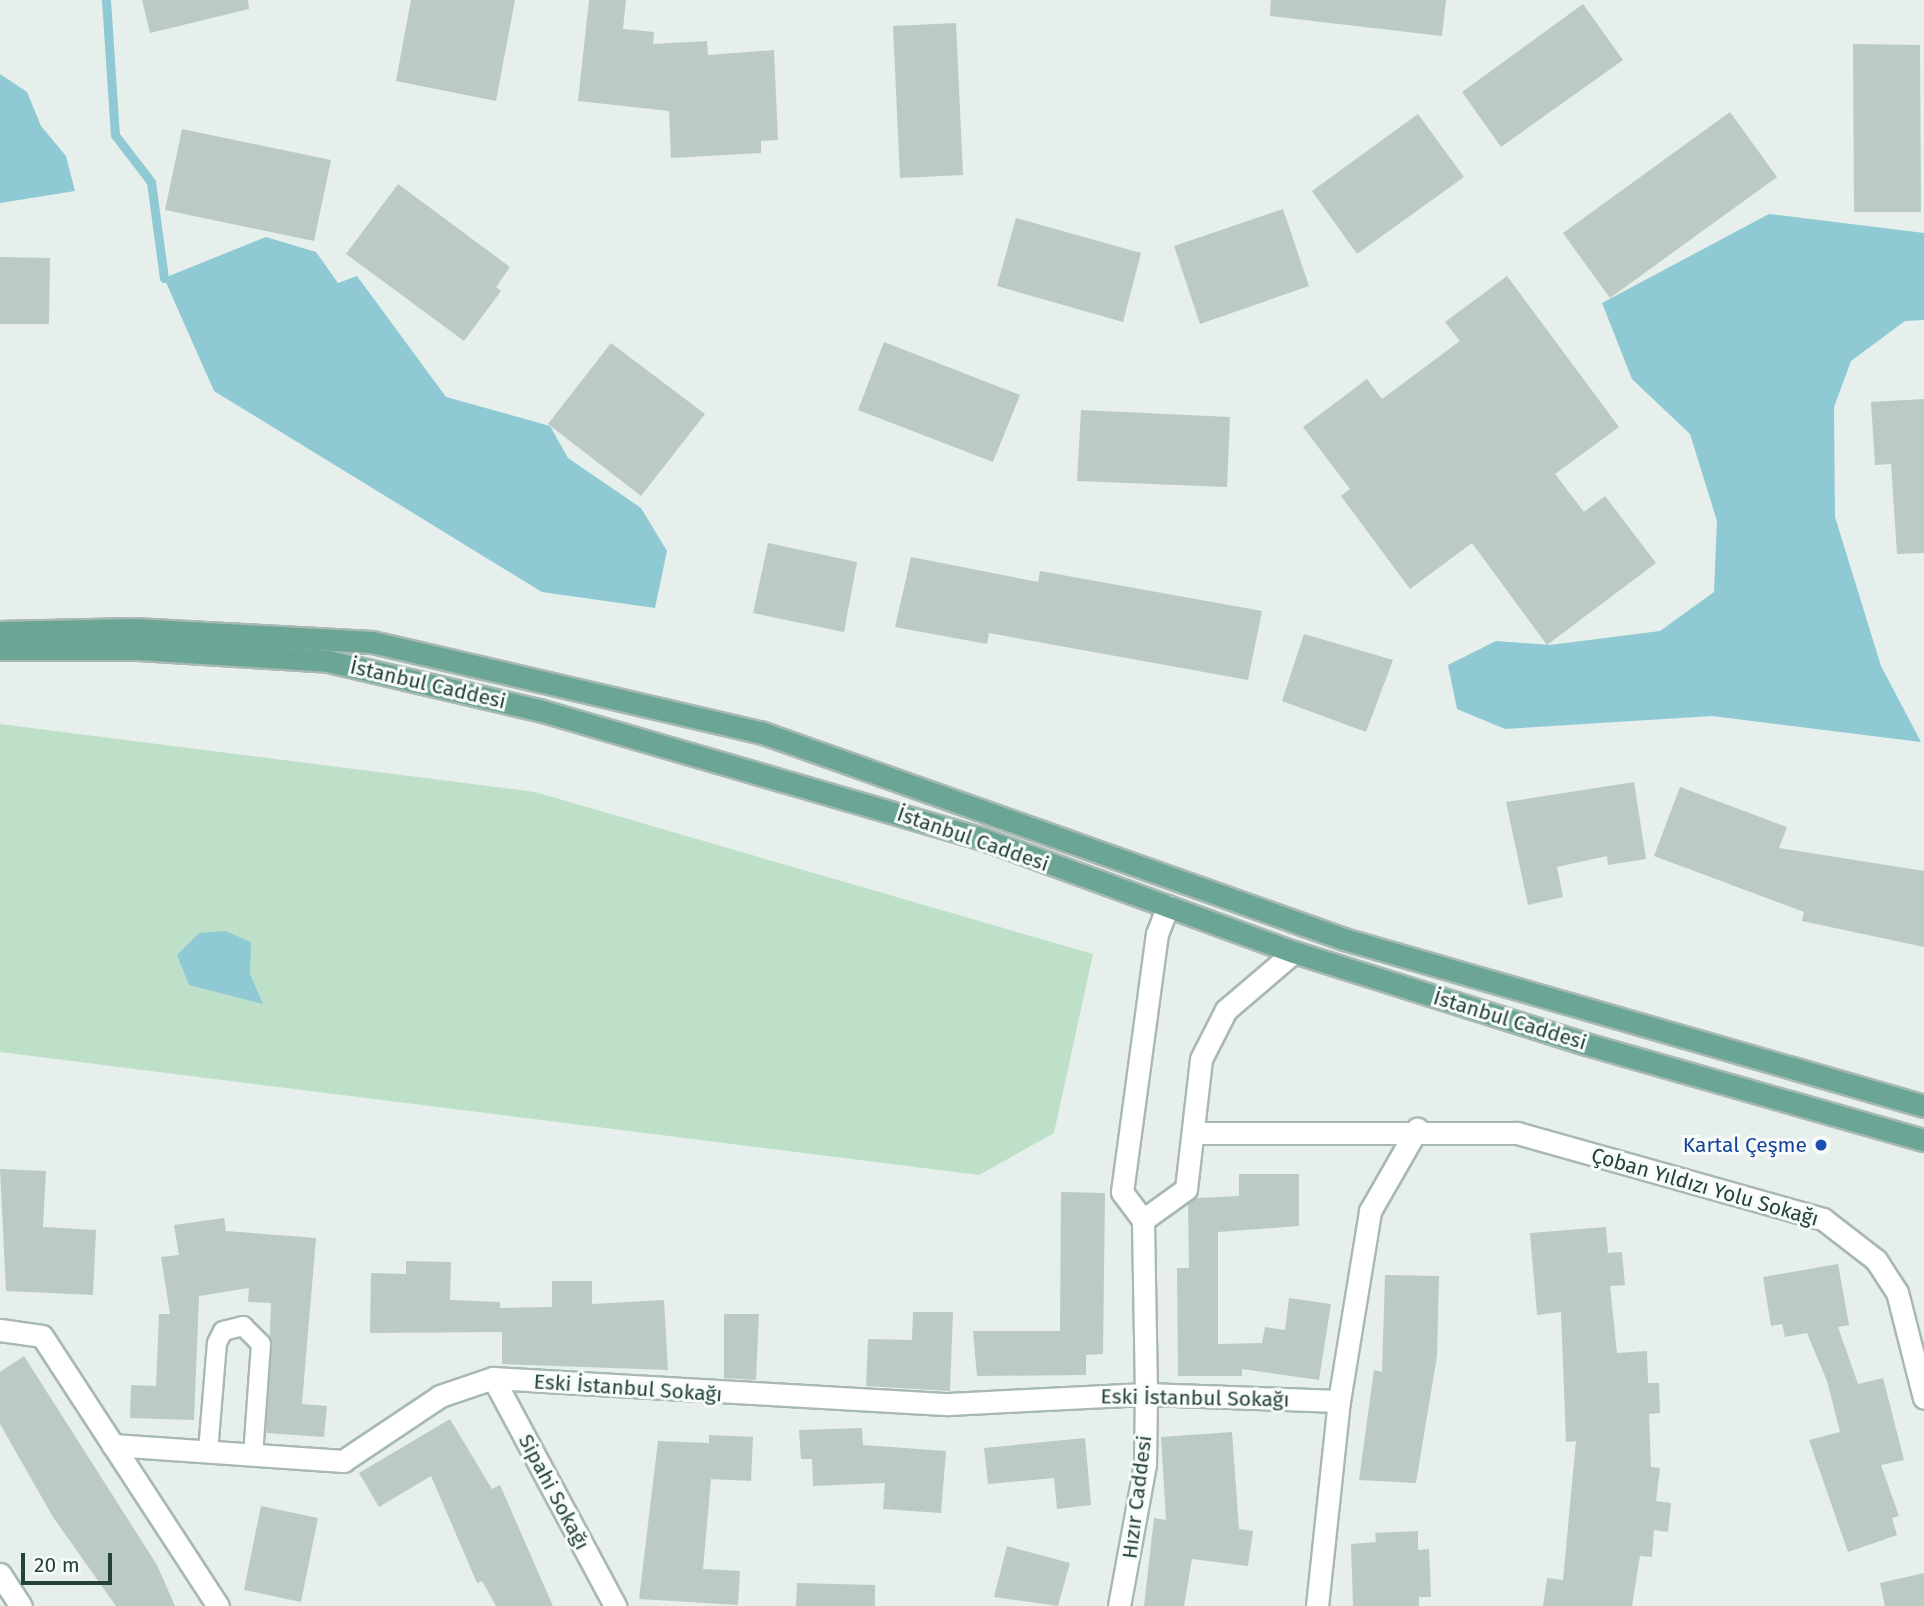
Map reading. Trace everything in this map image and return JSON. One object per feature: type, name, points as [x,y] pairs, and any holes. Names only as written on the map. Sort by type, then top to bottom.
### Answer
[{"type":"main road","name":"İstanbul Caddesi","points":[[0,632],[133,629],[372,642],[760,732],[1177,877],[1344,939],[1924,1106]]},
{"type":"main road","points":[[372,642],[377,671]]},
{"type":"main road","name":"İstanbul Caddesi","points":[[0,649],[222,653],[328,661],[539,710],[983,839],[1294,952],[1586,1044],[1924,1140]]},
{"type":"main road","points":[[1168,906],[1177,877]]},
{"type":"street","points":[[1168,906],[1157,934],[1122,1192],[1143,1220],[1186,1189],[1201,1059],[1226,1010],[1294,952]]},
{"type":"street","points":[[1317,1606],[1339,1401],[1370,1211],[1417,1129]]},
{"type":"street","name":"Çoban Yıldızı Yolu Sokağı","points":[[1194,1133],[1417,1129],[1517,1133],[1823,1219],[1876,1260],[1897,1292],[1924,1398]]},
{"type":"street","name":"Hızır Caddesi","points":[[1119,1606],[1144,1464],[1146,1394],[1143,1220]]},
{"type":"street","points":[[0,1330],[42,1336],[218,1606]]},
{"type":"street","name":"Eski İstanbul Sokağı","points":[[113,1445],[343,1461],[440,1396],[493,1378],[948,1404],[1146,1394],[1339,1401]]},
{"type":"street","name":"Sipahi Sokağı","points":[[493,1378],[615,1606]]},
{"type":"street","points":[[0,1574],[21,1606]]},
{"type":"lane","points":[[208,1452],[217,1343],[223,1331],[243,1326],[261,1344],[253,1455]]},
{"type":"green space","points":[[0,724],[535,792],[1093,954],[1054,1133],[979,1175],[0,1052]]},
{"type":"water","points":[[0,74],[27,92],[41,126],[66,156],[75,191],[0,203]]},
{"type":"water","points":[[1769,214],[1924,233],[1924,320],[1905,321],[1851,361],[1834,407],[1835,517],[1881,666],[1921,742],[1712,716],[1505,729],[1457,709],[1448,665],[1496,641],[1550,645],[1660,631],[1714,592],[1717,521],[1690,434],[1632,379],[1602,303]]},
{"type":"water","points":[[266,237],[316,252],[338,283],[357,276],[446,397],[550,426],[568,458],[641,508],[667,551],[655,608],[542,592],[214,391],[164,278]]},
{"type":"water","points":[[225,931],[251,942],[250,974],[263,1004],[189,985],[177,955],[199,933]]},
{"type":"building","points":[[142,0],[248,0],[249,9],[150,33]]},
{"type":"building","points":[[411,0],[515,0],[496,101],[396,81]]},
{"type":"building","points":[[589,0],[626,0],[623,29],[654,32],[653,44],[707,41],[708,55],[774,50],[778,140],[761,141],[761,153],[671,158],[669,111],[578,101]]},
{"type":"building","points":[[1271,0],[1446,0],[1442,36],[1270,16]]},
{"type":"building","points":[[1583,4],[1623,60],[1501,147],[1462,92]]},
{"type":"building","points":[[956,23],[963,175],[900,178],[893,26]]},
{"type":"building","points":[[1853,44],[1920,45],[1921,212],[1854,212]]},
{"type":"building","points":[[1730,112],[1777,177],[1610,298],[1563,233]]},
{"type":"building","points":[[1418,114],[1464,177],[1357,254],[1312,191]]},
{"type":"building","points":[[182,129],[331,160],[314,241],[165,210]]},
{"type":"building","points":[[398,184],[510,267],[496,287],[501,291],[464,341],[346,254]]},
{"type":"building","points":[[1283,209],[1309,286],[1200,324],[1174,246]]},
{"type":"building","points":[[1016,218],[1141,253],[1123,322],[997,286]]},
{"type":"building","points":[[0,257],[50,258],[49,324],[0,324]]},
{"type":"building","points":[[1507,276],[1619,427],[1555,474],[1584,512],[1605,496],[1656,563],[1547,645],[1472,543],[1410,589],[1341,496],[1350,489],[1303,427],[1367,379],[1382,399],[1460,341],[1445,322]]},
{"type":"building","points":[[884,342],[1020,395],[993,462],[858,410]]},
{"type":"building","points":[[611,343],[705,414],[641,496],[548,424]]},
{"type":"building","points":[[1924,399],[1924,553],[1897,554],[1891,464],[1875,465],[1871,402]]},
{"type":"building","points":[[1081,410],[1230,417],[1227,487],[1077,481]]},
{"type":"building","points":[[768,543],[857,562],[844,632],[753,613]]},
{"type":"building","points":[[911,557],[1038,582],[1040,571],[1262,611],[1248,680],[989,633],[987,644],[895,627]]},
{"type":"building","points":[[1304,634],[1393,660],[1366,732],[1282,701]]},
{"type":"building","points":[[1634,782],[1646,859],[1608,865],[1607,856],[1557,867],[1563,897],[1528,905],[1506,802]]},
{"type":"building","points":[[1680,787],[1787,827],[1779,848],[1924,871],[1924,947],[1802,921],[1804,912],[1654,856]]},
{"type":"building","points":[[0,1169],[46,1171],[43,1227],[96,1230],[93,1295],[6,1291]]},
{"type":"building","points":[[1239,1174],[1299,1174],[1299,1226],[1218,1232],[1218,1344],[1262,1343],[1265,1327],[1285,1330],[1289,1298],[1331,1304],[1319,1380],[1242,1369],[1242,1376],[1178,1376],[1177,1268],[1189,1268],[1188,1204],[1196,1198],[1239,1196]]},
{"type":"building","points":[[1061,1192],[1105,1193],[1103,1354],[1086,1355],[1086,1375],[977,1376],[973,1331],[1060,1331]]},
{"type":"building","points":[[224,1218],[226,1231],[316,1238],[302,1404],[327,1406],[324,1437],[266,1433],[271,1303],[248,1302],[249,1288],[199,1296],[194,1420],[130,1418],[131,1385],[156,1386],[159,1314],[170,1314],[161,1257],[179,1255],[174,1225]]},
{"type":"building","points":[[1606,1227],[1608,1253],[1622,1252],[1625,1285],[1610,1286],[1617,1353],[1647,1351],[1648,1383],[1659,1383],[1660,1413],[1649,1414],[1651,1467],[1660,1468],[1656,1501],[1671,1503],[1668,1532],[1654,1530],[1652,1557],[1640,1556],[1632,1606],[1543,1606],[1547,1578],[1563,1580],[1576,1441],[1566,1442],[1561,1312],[1537,1315],[1530,1233]]},
{"type":"building","points":[[406,1261],[451,1262],[450,1300],[500,1302],[500,1308],[552,1307],[552,1281],[592,1281],[592,1304],[664,1300],[668,1370],[502,1364],[502,1332],[370,1333],[371,1273],[406,1274]]},
{"type":"building","points":[[1838,1264],[1849,1325],[1838,1327],[1858,1384],[1883,1378],[1904,1460],[1881,1465],[1899,1516],[1892,1518],[1897,1535],[1848,1552],[1809,1440],[1840,1432],[1827,1381],[1807,1333],[1785,1337],[1782,1324],[1771,1326],[1763,1277]]},
{"type":"building","points":[[1385,1275],[1439,1276],[1437,1356],[1416,1483],[1359,1480],[1374,1370],[1382,1372]]},
{"type":"building","points":[[913,1312],[953,1312],[950,1391],[866,1386],[868,1339],[912,1340]]},
{"type":"building","points":[[724,1314],[759,1314],[756,1380],[724,1378]]},
{"type":"building","points":[[24,1356],[157,1565],[175,1606],[116,1606],[53,1517],[0,1424],[0,1372]]},
{"type":"building","points":[[450,1419],[492,1489],[500,1485],[553,1606],[496,1606],[482,1581],[477,1583],[431,1476],[379,1507],[359,1473]]},
{"type":"building","points":[[862,1428],[863,1445],[946,1451],[941,1513],[883,1509],[885,1483],[813,1486],[812,1459],[801,1459],[799,1430]]},
{"type":"building","points":[[1232,1432],[1239,1529],[1253,1531],[1248,1566],[1192,1559],[1184,1606],[1144,1606],[1154,1518],[1166,1520],[1161,1437]]},
{"type":"building","points":[[709,1435],[753,1437],[751,1481],[711,1479],[703,1569],[740,1571],[738,1605],[639,1599],[658,1441],[709,1443]]},
{"type":"building","points":[[1085,1438],[1091,1505],[1057,1509],[1054,1478],[988,1484],[984,1448]]},
{"type":"building","points":[[261,1506],[318,1518],[301,1602],[244,1590]]},
{"type":"building","points":[[1418,1531],[1418,1550],[1429,1549],[1431,1597],[1419,1597],[1419,1606],[1353,1606],[1351,1544],[1376,1542],[1375,1533]]},
{"type":"building","points":[[1007,1546],[1070,1563],[1058,1606],[994,1597]]},
{"type":"building","points":[[1924,1573],[1924,1606],[1885,1606],[1880,1583]]},
{"type":"building","points":[[797,1583],[875,1585],[875,1606],[796,1606]]},
{"type":"waterway","points":[[106,0],[115,135],[151,182],[164,278]]},
{"type":"place","name":"Kartal Çeşme","points":[[1821,1145]]}]
